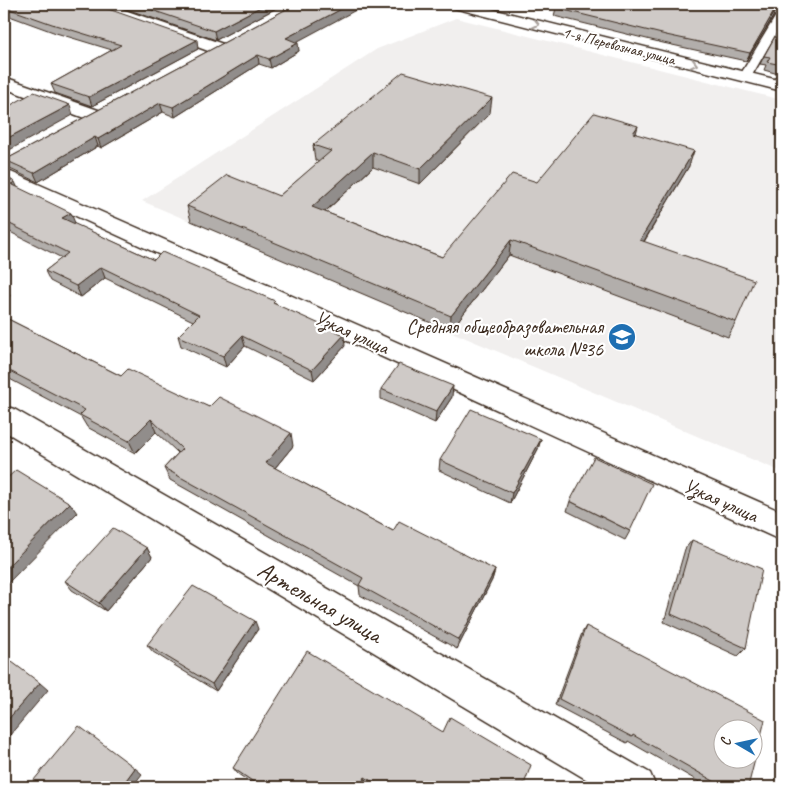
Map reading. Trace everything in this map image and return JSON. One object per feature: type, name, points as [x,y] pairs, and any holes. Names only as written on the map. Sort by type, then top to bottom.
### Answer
[{"type":"street","points":[[93,4],[217,48]]},
{"type":"street","name":"1-я Перевозная улица","points":[[455,4],[782,86]]},
{"type":"street","points":[[747,4],[782,13]]},
{"type":"street","points":[[201,57],[233,39]]},
{"type":"street","points":[[4,82],[94,115]]},
{"type":"street","points":[[78,124],[111,106]]},
{"type":"street","name":"Узкая улица","points":[[6,165],[782,527]]},
{"type":"street","name":"Артельная улица","points":[[4,417],[636,787]]},
{"type":"lane","points":[[745,77],[782,13]]},
{"type":"shaded area","name":"Средняя общеобразовательная школа №36","points":[[456,18],[782,100],[782,472],[142,201],[377,49]]},
{"type":"building","points":[[4,4],[94,4],[197,40],[89,97],[51,84],[121,45],[52,24],[4,7]]},
{"type":"building","points":[[134,4],[266,4],[214,31]]},
{"type":"building","points":[[296,4],[351,4],[286,38],[298,43],[269,59],[258,55],[173,107],[160,103],[98,139],[95,137],[34,173],[5,160]]},
{"type":"building","points":[[560,4],[757,4],[776,8],[750,53],[556,8]]},
{"type":"building","points":[[782,24],[782,65],[767,62],[770,57],[764,56]]},
{"type":"building","points":[[403,72],[492,98],[420,169],[373,152],[312,207],[442,257],[512,174],[537,182],[594,113],[638,126],[633,133],[694,151],[640,240],[754,280],[736,322],[511,240],[451,316],[187,206],[227,175],[279,196],[331,151],[313,145]]},
{"type":"building","points":[[34,92],[70,105],[4,140],[4,102],[11,105]]},
{"type":"building","points":[[4,176],[15,182],[11,184],[71,213],[62,218],[154,260],[162,252],[275,301],[273,303],[344,335],[312,370],[242,336],[223,356],[178,336],[199,315],[101,267],[76,286],[45,271],[68,253],[4,221]]},
{"type":"building","points":[[4,317],[121,376],[128,369],[209,407],[219,397],[291,433],[266,463],[393,531],[399,521],[495,570],[459,640],[359,585],[363,578],[164,468],[182,449],[151,419],[129,441],[80,415],[85,410],[4,368]]},
{"type":"building","points":[[399,364],[453,386],[436,412],[381,389]]},
{"type":"building","points":[[471,409],[541,439],[512,493],[440,460]]},
{"type":"building","points":[[594,457],[652,484],[630,531],[570,501]]},
{"type":"building","points":[[16,470],[70,503],[4,570],[4,481]]},
{"type":"building","points":[[113,528],[147,548],[99,603],[65,581]]},
{"type":"building","points":[[692,540],[762,569],[746,648],[671,614]]},
{"type":"building","points":[[193,586],[255,621],[212,684],[147,645]]},
{"type":"building","points":[[586,626],[761,718],[714,718],[714,768],[753,768],[748,787],[724,787],[633,735],[632,737],[559,699]]},
{"type":"building","points":[[307,651],[443,732],[450,717],[531,765],[523,787],[382,787],[365,777],[360,787],[261,787],[233,768]]},
{"type":"building","points":[[4,656],[40,683],[4,724]]},
{"type":"building","points":[[79,726],[135,768],[121,787],[28,787]]},
{"type":"place","name":"Средняя общеобразовательная школа №36","points":[[622,337]]}]
